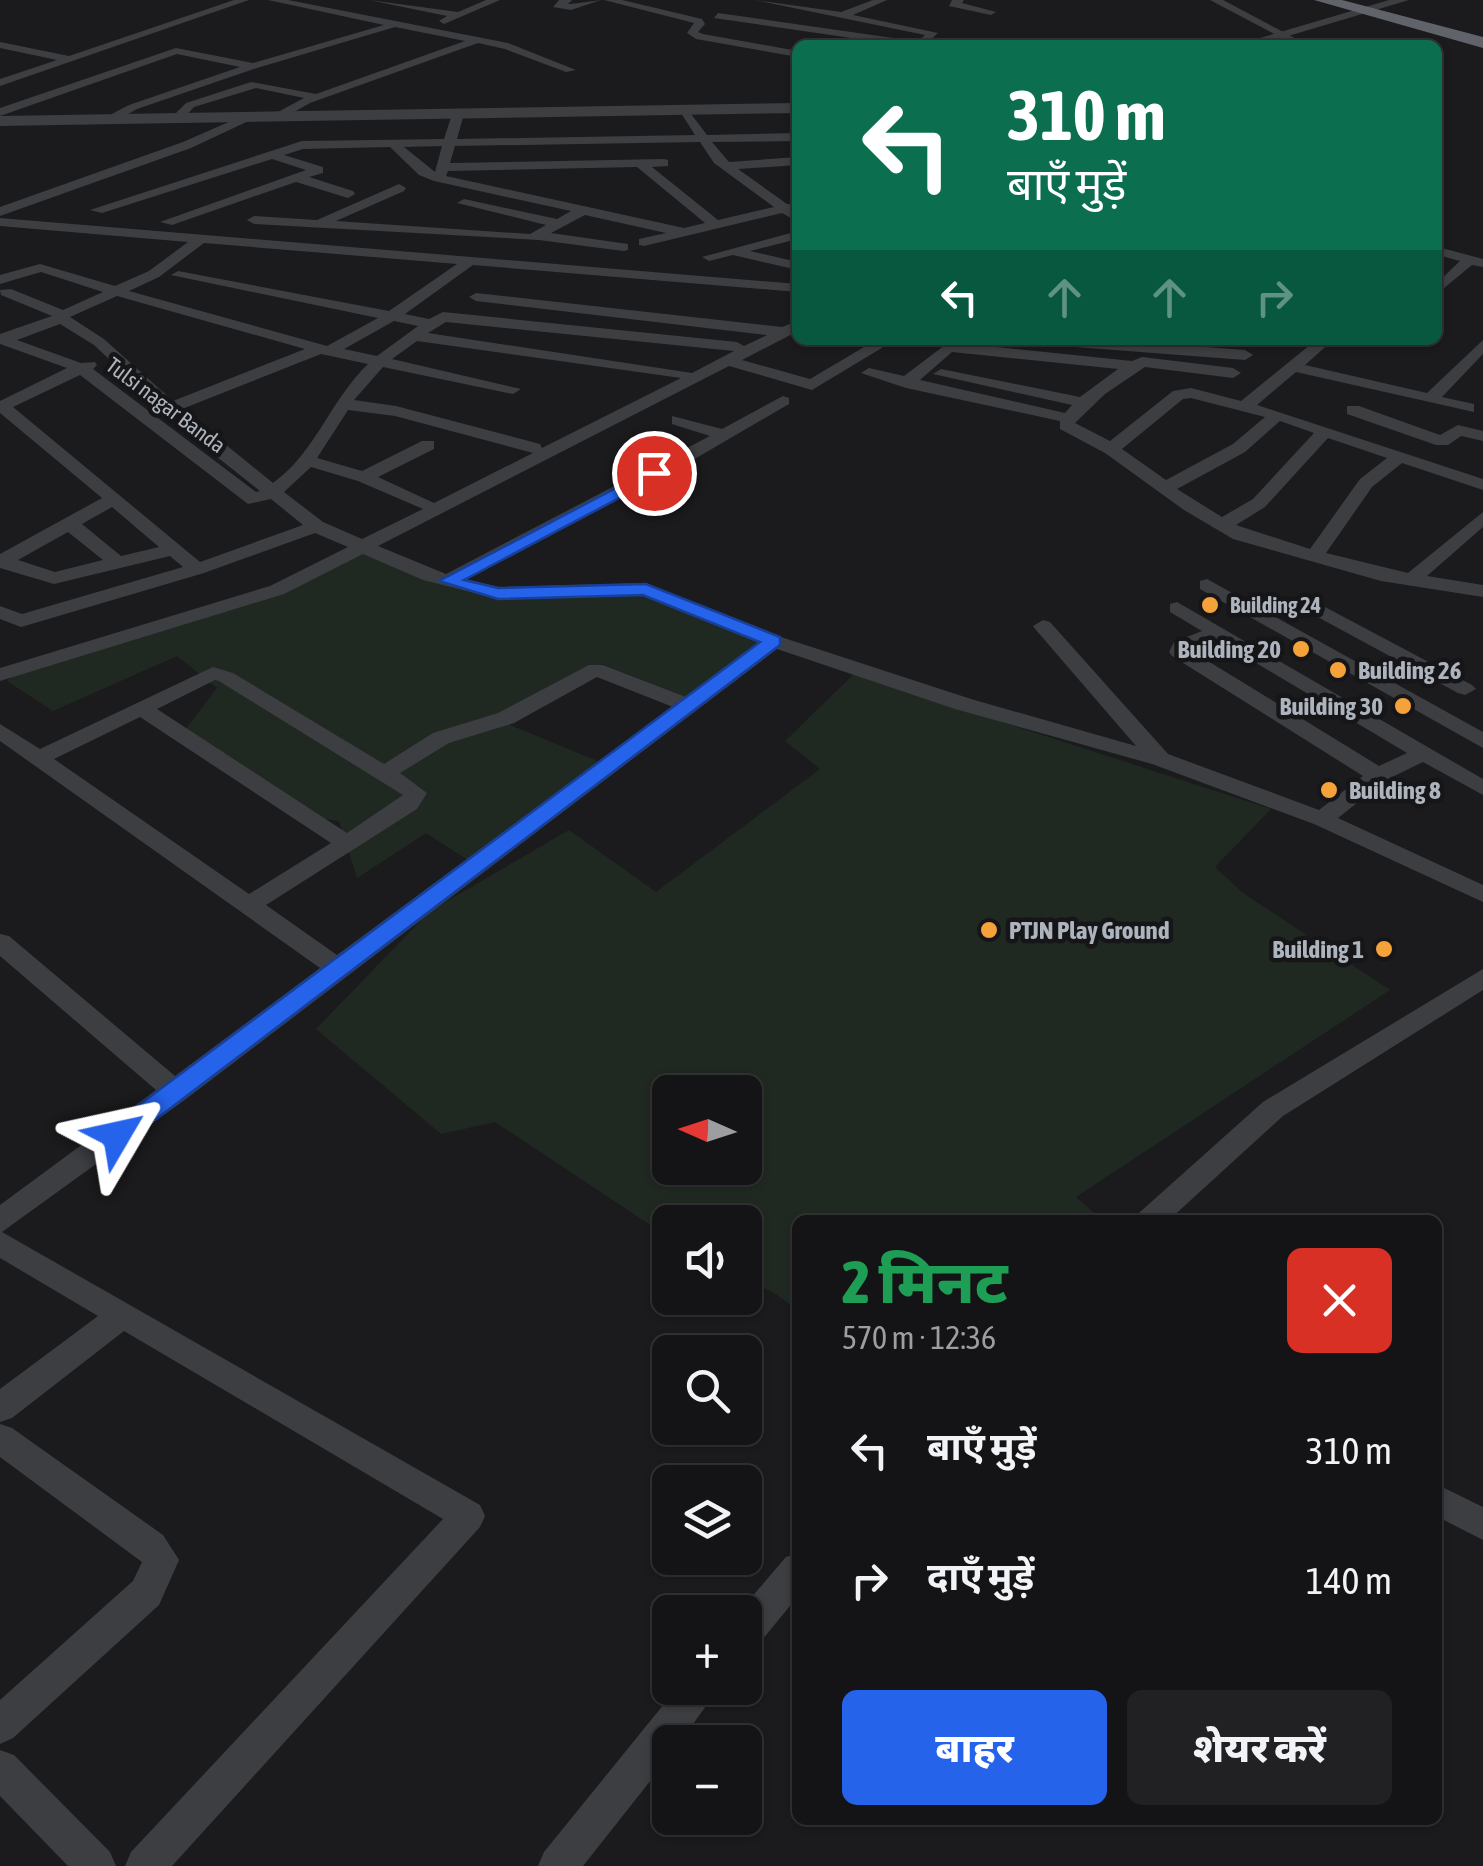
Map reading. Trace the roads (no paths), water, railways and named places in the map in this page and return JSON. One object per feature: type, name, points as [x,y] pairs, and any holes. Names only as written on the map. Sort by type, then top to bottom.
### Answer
[{"type":"highway","points":[[1322,0],[1367,10]]},
{"type":"highway","points":[[1332,0],[1483,41]]},
{"type":"street","points":[[0,83],[244,0]]},
{"type":"street","points":[[272,0],[508,46],[570,70]]},
{"type":"street","points":[[300,6],[320,0]]},
{"type":"street","points":[[374,0],[459,15]]},
{"type":"street","points":[[420,29],[495,0]]},
{"type":"street","points":[[567,0],[557,5],[571,8],[596,0]]},
{"type":"street","points":[[608,0],[698,21],[726,11],[708,7]]},
{"type":"street","points":[[760,0],[933,33],[924,40]]},
{"type":"street","points":[[855,0],[877,2]]},
{"type":"street","points":[[959,0],[953,4],[990,12]]},
{"type":"street","points":[[1215,0],[1293,40]]},
{"type":"street","points":[[1261,40],[1403,0]]},
{"type":"street","points":[[812,30],[877,2]]},
{"type":"street","points":[[718,16],[873,40]]},
{"type":"street","points":[[698,21],[693,36],[792,53]]},
{"type":"street","points":[[112,119],[122,111],[253,66],[394,24]]},
{"type":"street","points":[[280,116],[317,97],[480,40]]},
{"type":"street","points":[[0,45],[68,59]]},
{"type":"street","points":[[0,112],[180,50],[253,66]]},
{"type":"street","points":[[0,65],[38,70]]},
{"type":"street","points":[[176,118],[190,105],[255,84],[317,97]]},
{"type":"street","points":[[0,121],[792,108]]},
{"type":"street","points":[[685,110],[725,166],[790,207]]},
{"type":"street","points":[[441,172],[458,114]]},
{"type":"street","points":[[0,212],[251,117]]},
{"type":"street","points":[[97,210],[174,176],[302,146],[792,137]]},
{"type":"street","points":[[394,144],[424,172],[664,163]]},
{"type":"street","points":[[167,222],[318,169],[270,154]]},
{"type":"street","points":[[725,166],[792,161]]},
{"type":"street","points":[[639,163],[716,225]]},
{"type":"street","points":[[134,164],[234,199]]},
{"type":"street","points":[[441,172],[686,232]]},
{"type":"street","points":[[298,178],[348,194]]},
{"type":"street","points":[[319,224],[399,188]]},
{"type":"street","points":[[464,203],[562,224]]},
{"type":"street","points":[[644,242],[790,207]]},
{"type":"street","points":[[440,231],[487,208]]},
{"type":"street","points":[[541,236],[584,210]]},
{"type":"street","points":[[254,220],[541,236],[623,247]]},
{"type":"street","points":[[0,222],[455,273],[792,301]]},
{"type":"street","points":[[708,256],[792,236]]},
{"type":"street","points":[[0,239],[192,245],[792,288]]},
{"type":"street","points":[[2,339],[118,292],[164,268],[192,245]]},
{"type":"street","points":[[731,251],[792,265]]},
{"type":"street","points":[[1442,251],[1476,261]]},
{"type":"street","points":[[772,261],[792,256]]},
{"type":"street","points":[[1442,286],[1476,261]]},
{"type":"street","points":[[170,408],[325,350],[391,317],[469,262]]},
{"type":"street","points":[[4,281],[47,268],[325,350],[513,389]]},
{"type":"street","points":[[178,275],[432,324]]},
{"type":"street","points":[[259,293],[289,276]]},
{"type":"street","points":[[4,281],[88,333],[273,494],[306,529],[448,581],[498,593],[646,589],[774,641],[963,704],[1160,759],[1322,819],[1483,894]]},
{"type":"street","points":[[476,297],[791,328]]},
{"type":"street","points":[[254,500],[273,494],[308,461],[343,404],[382,362],[444,317],[732,354],[812,385],[879,345]]},
{"type":"street","points":[[0,675],[278,590],[426,504],[534,448],[685,374],[791,328]]},
{"type":"street","points":[[417,336],[685,374]]},
{"type":"street","points":[[2,339],[81,368],[112,355]]},
{"type":"street","points":[[1431,399],[1483,344]]},
{"type":"street","points":[[1025,356],[1031,345]]},
{"type":"street","points":[[1188,345],[1245,347],[1233,374],[1205,396]]},
{"type":"street","points":[[1245,406],[1318,345]]},
{"type":"street","points":[[906,383],[949,348],[1134,366],[1155,361],[1233,374]]},
{"type":"street","points":[[356,545],[732,354]]},
{"type":"street","points":[[1067,418],[1134,366]]},
{"type":"street","points":[[1290,366],[1468,408]]},
{"type":"street","name":"Tulsi nagar Banda","points":[[1,406],[81,368],[254,500],[306,529]]},
{"type":"street","points":[[921,370],[1084,404]]},
{"type":"street","points":[[869,373],[1067,418]]},
{"type":"street","points":[[1111,450],[1179,394],[1205,396],[1278,415],[1483,485]]},
{"type":"street","points":[[448,581],[724,435],[782,400]]},
{"type":"street","points":[[343,404],[396,411],[534,448]]},
{"type":"street","points":[[1,406],[197,569]]},
{"type":"street","points":[[1354,410],[1442,441],[1458,430],[1483,436]]},
{"type":"street","points":[[1166,488],[1239,448],[1278,415]]},
{"type":"street","points":[[1067,418],[1070,428],[1111,450],[1222,526],[1268,545],[1314,557],[1411,581],[1483,591]]},
{"type":"street","points":[[678,420],[724,435]]},
{"type":"street","points":[[1222,526],[1258,503],[1325,431]]},
{"type":"street","points":[[364,477],[428,445]]},
{"type":"street","points":[[1314,557],[1366,483],[1400,456]]},
{"type":"street","points":[[308,461],[364,477],[426,504]]},
{"type":"street","points":[[1,562],[116,498]]},
{"type":"street","points":[[1411,581],[1483,517]]},
{"type":"street","points":[[70,524],[118,562]]},
{"type":"street","points":[[0,612],[11,624],[197,569],[306,529]]},
{"type":"street","points":[[1,562],[54,578],[174,549]]},
{"type":"street","points":[[1207,586],[1483,741]]},
{"type":"street","points":[[1308,604],[1474,685]]},
{"type":"street","points":[[1176,608],[1483,788]]},
{"type":"street","points":[[1043,626],[1160,759]]},
{"type":"street","points":[[1216,632],[1181,646],[1179,652],[1378,775]]},
{"type":"street","points":[[0,1221],[774,641]]},
{"type":"street","points":[[385,773],[441,738],[506,718],[596,669],[690,706]]},
{"type":"street","points":[[38,758],[206,675],[219,674],[411,788],[414,799],[247,906]]},
{"type":"street","points":[[1428,709],[1474,685]]},
{"type":"street","points":[[141,708],[347,843]]},
{"type":"street","points":[[0,732],[338,968]]},
{"type":"street","points":[[1322,819],[1378,775],[1426,752]]},
{"type":"street","points":[[0,942],[176,1092]]},
{"type":"street","points":[[1156,1215],[1273,1110],[1483,978]]},
{"type":"street","points":[[0,1243],[468,1516],[145,1866]]},
{"type":"street","points":[[0,1408],[123,1314]]},
{"type":"street","points":[[0,1438],[151,1546],[161,1560],[146,1593],[0,1726]]},
{"type":"street","points":[[1442,1502],[1483,1524]]},
{"type":"street","points":[[762,1612],[792,1576]]},
{"type":"street","points":[[558,1866],[686,1705]]},
{"type":"street","points":[[0,1770],[96,1866]]},
{"type":"place","name":"Building 24","points":[[1210,605]]},
{"type":"place","name":"Building 20","points":[[1301,649]]},
{"type":"place","name":"Building 26","points":[[1338,670]]},
{"type":"place","name":"Building 30","points":[[1403,706]]},
{"type":"place","name":"Building 8","points":[[1329,790]]},
{"type":"place","name":"PTJN Play Ground","points":[[989,930]]},
{"type":"place","name":"Building 1","points":[[1384,949]]}]
